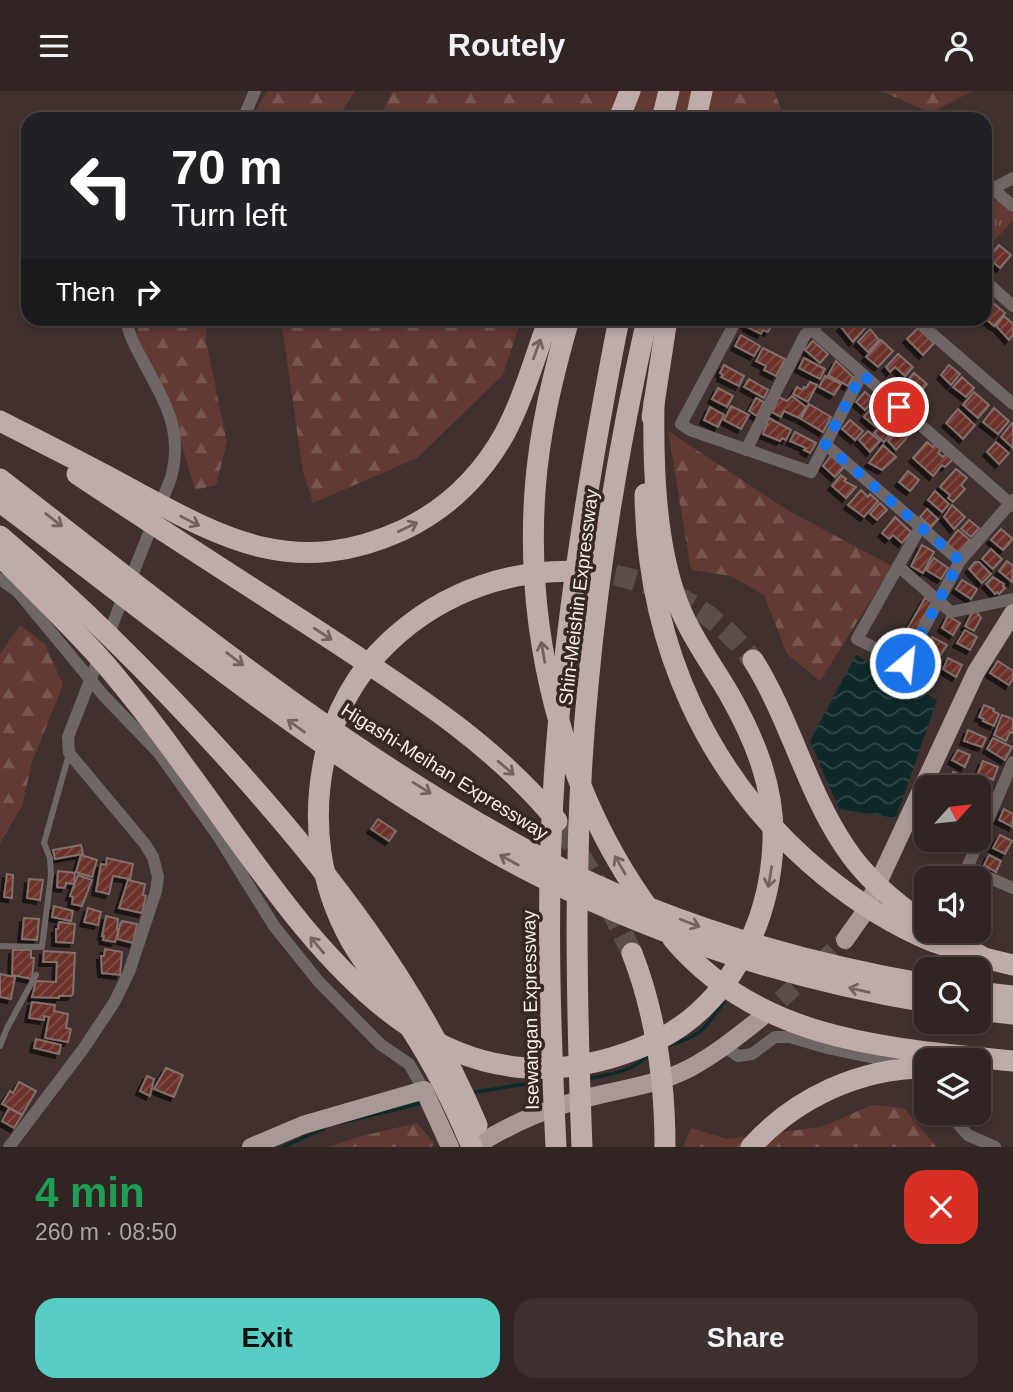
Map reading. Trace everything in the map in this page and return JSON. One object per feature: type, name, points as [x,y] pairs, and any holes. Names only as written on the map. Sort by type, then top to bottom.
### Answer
[{"type":"highway","points":[[623,112],[632,91]]},
{"type":"highway","points":[[628,112],[632,91]]},
{"type":"highway","points":[[664,112],[669,91]]},
{"type":"highway","points":[[698,112],[704,91]]},
{"type":"highway","points":[[703,112],[704,91]]},
{"type":"highway","points":[[0,421],[219,535],[246,545],[301,553],[350,548],[395,533],[434,513],[481,469],[514,413],[546,326]]},
{"type":"highway","points":[[567,326],[547,407],[539,453],[534,511],[534,555],[539,624],[552,693],[572,762],[600,827],[621,867],[655,918],[679,946],[729,989],[753,1005],[836,1038],[1011,1068]]},
{"type":"highway","name":"Shin-Meishin Expressway","points":[[551,872],[553,784],[572,591],[592,455],[618,326]]},
{"type":"highway","name":"Shin-Meishin Expressway","points":[[582,1147],[578,1049],[579,885],[587,686],[620,456],[646,326]]},
{"type":"highway","points":[[666,326],[646,462],[646,519],[658,612],[680,678],[706,735],[739,787],[766,820],[807,861],[849,894],[914,922]]},
{"type":"highway","points":[[0,556],[78,634],[130,695],[185,766],[284,905],[341,974],[369,1002],[425,1044],[456,1058],[481,1065],[531,1072],[588,1067],[613,1060],[652,1043],[687,1021],[706,1004],[734,969],[756,928],[771,874],[774,820],[770,795],[752,739],[729,693],[687,623],[668,571],[653,449],[654,402]]},
{"type":"highway","points":[[0,421],[110,496],[387,676],[453,724],[513,774],[562,827]]},
{"type":"highway","name":"Higashi-Meihan Expressway","points":[[0,479],[234,659],[309,713],[456,810],[546,860],[624,897],[708,930],[790,955],[914,982]]},
{"type":"highway","name":"Higashi-Meihan Expressway","points":[[0,502],[303,731],[452,828],[544,879],[707,948],[784,972],[914,1000]]},
{"type":"highway","points":[[0,536],[83,610],[200,728],[307,850],[387,955],[447,1057],[485,1147]]},
{"type":"highway","points":[[473,1147],[433,1065],[342,924],[327,886],[319,843],[318,794],[326,751],[348,696],[382,648],[435,606],[477,586],[499,579],[566,571],[615,575]]},
{"type":"highway","points":[[753,660],[786,720],[819,798],[845,847],[879,888],[914,921]]},
{"type":"highway","name":"Isewangan Expressway","points":[[551,872],[550,977],[556,1147]]},
{"type":"highway","points":[[937,943],[981,957]]},
{"type":"highway","points":[[957,943],[982,957]]},
{"type":"highway","points":[[632,953],[642,978],[653,1023],[663,1093],[665,1147]]},
{"type":"highway","points":[[991,960],[1013,965]]},
{"type":"highway","points":[[991,993],[1013,996]]},
{"type":"highway","points":[[991,1011],[1013,1014]]},
{"type":"highway","points":[[991,1070],[1011,1068]]},
{"type":"highway","points":[[751,1147],[778,1121],[821,1093],[870,1075],[914,1069]]},
{"type":"main road","points":[[845,940],[864,913],[976,672],[1013,613]]},
{"type":"main road","points":[[473,1147],[496,1133],[567,1103],[642,1086],[689,1069],[725,1047],[761,1018]]},
{"type":"main road","points":[[251,1147],[303,1125],[424,1090],[450,1147]]},
{"type":"street","points":[[246,112],[255,91]]},
{"type":"street","points":[[992,189],[1013,178]]},
{"type":"street","points":[[992,193],[1013,206]]},
{"type":"street","points":[[992,287],[1013,306]]},
{"type":"street","points":[[9,1147],[72,1066],[114,1001],[129,972],[156,891],[158,877],[153,857],[69,753],[68,737],[171,478],[176,450],[172,418],[137,350],[128,326]]},
{"type":"street","points":[[733,326],[681,424],[746,450],[811,472],[862,374]]},
{"type":"street","points":[[746,450],[805,335],[815,326]]},
{"type":"street","points":[[923,326],[1013,404]]},
{"type":"street","points":[[811,329],[1012,503],[960,561],[905,663],[857,639],[920,526]]},
{"type":"street","points":[[825,444],[960,561]]},
{"type":"street","points":[[898,566],[951,612],[1013,599]]},
{"type":"street","points":[[0,579],[18,593],[104,696],[158,752],[218,836],[274,926],[319,982],[380,1044],[409,1064],[424,1090]]},
{"type":"street","points":[[1013,762],[967,868],[1013,888]]},
{"type":"street","points":[[725,1047],[738,1056],[752,1054],[775,1037],[790,1037],[879,1059],[914,1060]]},
{"type":"street","points":[[959,1125],[968,1135],[995,1147]]},
{"type":"lane","points":[[0,946],[42,947],[51,874],[50,858],[44,843],[69,753]]},
{"type":"lane","points":[[0,1046],[3,1028],[37,975]]},
{"type":"green space","points":[[267,91],[355,91],[342,112],[255,112]]},
{"type":"green space","points":[[393,91],[774,91],[782,112],[382,112]]},
{"type":"green space","points":[[881,91],[972,91],[929,112]]},
{"type":"green space","points":[[992,200],[1000,201],[1013,213],[1013,220],[992,243]]},
{"type":"green space","points":[[139,326],[207,326],[206,341],[227,442],[216,485],[195,490],[181,442],[136,336]]},
{"type":"green space","points":[[282,326],[521,326],[503,375],[417,458],[313,503],[303,472]]},
{"type":"green space","points":[[668,431],[789,511],[892,566],[820,681],[787,654],[764,595],[731,576],[691,570]]},
{"type":"green space","points":[[20,625],[45,644],[63,685],[32,762],[22,806],[0,843],[0,654]]},
{"type":"green space","points":[[872,1105],[904,1108],[914,1120],[914,1125],[918,1125],[937,1147],[683,1147],[691,1128],[727,1139],[821,1127]]},
{"type":"green space","points":[[417,1123],[434,1143],[432,1147],[329,1147],[358,1137]]},
{"type":"water","points":[[856,655],[937,700],[896,818],[839,809],[810,741]]},
{"type":"building","points":[[999,245],[1011,255],[1000,268],[992,261],[992,253]]},
{"type":"building","points":[[992,302],[1005,313],[994,326],[992,324]]},
{"type":"building","points":[[1004,316],[1013,324],[1013,335],[1009,340],[996,326]]},
{"type":"building","points":[[771,326],[768,332],[763,330],[761,334],[747,327]]},
{"type":"building","points":[[865,326],[866,327],[853,342],[841,327]]},
{"type":"building","points":[[918,328],[934,343],[923,355],[907,339]]},
{"type":"building","points":[[870,329],[879,340],[868,352],[858,342]]},
{"type":"building","points":[[741,335],[760,346],[754,356],[735,346]]},
{"type":"building","points":[[881,340],[893,351],[878,367],[866,357]]},
{"type":"building","points":[[813,341],[828,354],[820,363],[805,350]]},
{"type":"building","points":[[763,348],[785,359],[776,376],[764,370],[766,366],[756,361]]},
{"type":"building","points":[[898,354],[913,367],[905,376],[895,367],[890,372],[886,367]]},
{"type":"building","points":[[804,358],[825,369],[820,379],[799,368]]},
{"type":"building","points":[[836,361],[853,377],[848,386],[828,375]]},
{"type":"building","points":[[724,365],[744,376],[739,386],[721,377]]},
{"type":"building","points":[[949,365],[960,374],[951,385],[941,375]]},
{"type":"building","points":[[914,373],[927,384],[915,398],[902,387]]},
{"type":"building","points":[[825,376],[841,384],[834,395],[819,387]]},
{"type":"building","points":[[962,377],[974,388],[966,397],[953,387]]},
{"type":"building","points":[[749,379],[768,390],[764,398],[744,387]]},
{"type":"building","points":[[810,382],[817,385],[808,402],[793,394],[797,387],[802,390]]},
{"type":"building","points":[[718,388],[733,396],[727,407],[712,399]]},
{"type":"building","points":[[865,392],[874,400],[865,410],[856,402]]},
{"type":"building","points":[[974,392],[989,405],[978,418],[963,405]]},
{"type":"building","points":[[792,396],[806,407],[799,418],[784,411],[781,417],[772,412],[779,397],[787,401]]},
{"type":"building","points":[[756,398],[764,402],[757,416],[749,411]]},
{"type":"building","points":[[809,404],[831,417],[823,432],[801,419]]},
{"type":"building","points":[[731,406],[749,415],[741,429],[724,420]]},
{"type":"building","points":[[710,407],[724,415],[718,427],[704,420]]},
{"type":"building","points":[[872,407],[884,418],[876,427],[864,417]]},
{"type":"building","points":[[994,408],[1009,421],[998,434],[983,422]]},
{"type":"building","points":[[958,409],[975,425],[963,439],[946,423]]},
{"type":"building","points":[[889,416],[898,424],[887,434],[889,436],[884,442],[874,433]]},
{"type":"building","points":[[769,418],[791,430],[786,440],[782,438],[780,441],[763,434]]},
{"type":"building","points":[[850,420],[863,431],[855,440],[842,429]]},
{"type":"building","points":[[903,424],[909,435],[896,450],[888,441]]},
{"type":"building","points":[[1013,424],[1013,448],[1001,437]]},
{"type":"building","points":[[868,431],[880,441],[870,452],[859,440]]},
{"type":"building","points":[[795,432],[816,443],[810,453],[804,450],[806,448],[790,441]]},
{"type":"building","points":[[927,442],[933,447],[935,444],[941,450],[938,453],[943,457],[946,454],[953,459],[945,467],[942,465],[933,476],[913,458]]},
{"type":"building","points":[[996,442],[1009,453],[999,464],[987,452]]},
{"type":"building","points":[[883,445],[896,457],[882,470],[869,463]]},
{"type":"building","points":[[831,456],[844,467],[835,477],[823,466]]},
{"type":"building","points":[[956,469],[967,478],[961,485],[965,489],[953,502],[948,498],[950,495],[940,487]]},
{"type":"building","points":[[908,471],[919,480],[910,491],[899,482]]},
{"type":"building","points":[[841,475],[846,479],[844,481],[856,487],[846,498],[832,486]]},
{"type":"building","points":[[861,490],[878,501],[864,517],[848,505]]},
{"type":"building","points":[[935,491],[949,504],[942,512],[928,500]]},
{"type":"building","points":[[880,503],[887,510],[877,520],[870,514]]},
{"type":"building","points":[[952,505],[965,517],[954,529],[944,517]]},
{"type":"building","points":[[927,509],[938,519],[931,527],[920,517]]},
{"type":"building","points":[[895,517],[911,532],[902,543],[893,535],[889,539],[882,533]]},
{"type":"building","points":[[969,520],[979,528],[971,537],[961,529]]},
{"type":"building","points":[[1001,529],[1013,539],[1003,550],[991,540]]},
{"type":"building","points":[[958,530],[970,540],[958,554],[947,544]]},
{"type":"building","points":[[922,545],[934,552],[923,573],[911,566]]},
{"type":"building","points":[[991,549],[1002,559],[993,569],[982,559]]},
{"type":"building","points":[[934,558],[948,568],[941,579],[926,570]]},
{"type":"building","points":[[1007,561],[1013,566],[1012,582],[999,571]]},
{"type":"building","points":[[975,562],[979,562],[991,574],[982,583],[969,569]]},
{"type":"building","points":[[993,577],[1004,584],[1005,588],[999,594],[995,594],[986,584]]},
{"type":"building","points":[[962,580],[977,589],[971,599],[956,589]]},
{"type":"building","points":[[925,598],[932,602],[908,645],[901,641],[904,635],[907,637],[905,633]]},
{"type":"building","points":[[977,612],[981,618],[974,631],[965,626],[972,613]]},
{"type":"building","points":[[948,616],[960,623],[953,635],[942,628]]},
{"type":"building","points":[[965,630],[977,637],[970,650],[957,643]]},
{"type":"building","points":[[932,637],[947,645],[940,656],[926,648]]},
{"type":"building","points":[[948,658],[962,665],[956,677],[943,669]]},
{"type":"building","points":[[998,661],[1013,671],[1009,685],[990,673]]},
{"type":"building","points":[[984,705],[999,714],[994,726],[979,717]]},
{"type":"building","points":[[1002,715],[1013,719],[1013,733],[1010,732],[1006,741],[994,735]]},
{"type":"building","points":[[968,730],[986,738],[982,747],[964,741]]},
{"type":"building","points":[[993,738],[1012,747],[1005,760],[987,749]]},
{"type":"building","points":[[958,750],[970,755],[965,767],[952,760]]},
{"type":"building","points":[[983,761],[998,767],[993,780],[991,775],[978,773]]},
{"type":"building","points":[[1004,809],[1013,814],[1013,827],[999,820]]},
{"type":"building","points":[[378,819],[396,831],[389,841],[371,829]]},
{"type":"building","points":[[1000,835],[1012,841],[1005,854],[993,848]]},
{"type":"building","points":[[81,845],[83,854],[55,859],[53,850]]},
{"type":"building","points":[[81,855],[97,860],[92,877],[76,872]]},
{"type":"building","points":[[989,855],[1001,861],[996,872],[991,866],[984,865]]},
{"type":"building","points":[[107,858],[133,864],[130,879],[113,876],[109,894],[96,891],[101,864],[106,865]]},
{"type":"building","points":[[58,871],[75,873],[74,884],[66,883],[65,888],[57,887]]},
{"type":"building","points":[[7,874],[13,875],[12,898],[4,897]]},
{"type":"building","points":[[78,875],[92,880],[82,906],[72,904],[73,897],[70,896]]},
{"type":"building","points":[[29,879],[43,880],[40,900],[27,898]]},
{"type":"building","points":[[128,880],[145,884],[143,895],[146,896],[142,913],[119,908]]},
{"type":"building","points":[[54,906],[73,911],[71,921],[52,917]]},
{"type":"building","points":[[88,908],[101,912],[98,925],[84,922]]},
{"type":"building","points":[[106,916],[118,919],[119,929],[115,942],[103,940]]},
{"type":"building","points":[[24,918],[39,919],[37,940],[22,939]]},
{"type":"building","points":[[122,921],[137,924],[133,943],[117,939]]},
{"type":"building","points":[[59,922],[75,924],[73,943],[56,942]]},
{"type":"building","points":[[105,949],[122,952],[120,975],[102,973],[101,956],[104,956]]},
{"type":"building","points":[[13,950],[31,950],[31,958],[34,958],[32,979],[12,975]]},
{"type":"building","points":[[44,951],[75,953],[71,996],[32,997],[36,981],[56,982],[57,962],[43,962]]},
{"type":"building","points":[[0,974],[15,977],[11,999],[0,997]]},
{"type":"building","points":[[32,1002],[55,1005],[54,1011],[68,1014],[66,1028],[71,1029],[68,1042],[45,1038],[49,1017],[44,1016],[44,1020],[29,1018]]},
{"type":"building","points":[[36,1039],[61,1045],[59,1054],[34,1048]]},
{"type":"building","points":[[166,1068],[183,1075],[174,1097],[154,1089]]},
{"type":"building","points":[[147,1076],[154,1079],[150,1096],[140,1091]]},
{"type":"building","points":[[19,1082],[36,1091],[22,1115],[2,1104]]},
{"type":"building","points":[[9,1108],[22,1115],[14,1128],[2,1121]]},
{"type":"waterway","points":[[669,1045],[701,1031],[723,1003]]},
{"type":"waterway","points":[[587,1079],[628,1069],[650,1054]]},
{"type":"waterway","points":[[469,1093],[545,1081]]},
{"type":"waterway","points":[[339,1123],[423,1103]]},
{"type":"waterway","points":[[283,1147],[325,1128]]},
{"type":"tunnel","points":[[615,575],[656,587],[692,605],[723,628],[753,660]]},
{"type":"tunnel","points":[[562,827],[602,891],[632,953]]},
{"type":"tunnel","points":[[761,1018],[845,940]]},
{"type":"route","points":[[899,407],[862,374],[825,444],[960,561],[905,663]]}]
